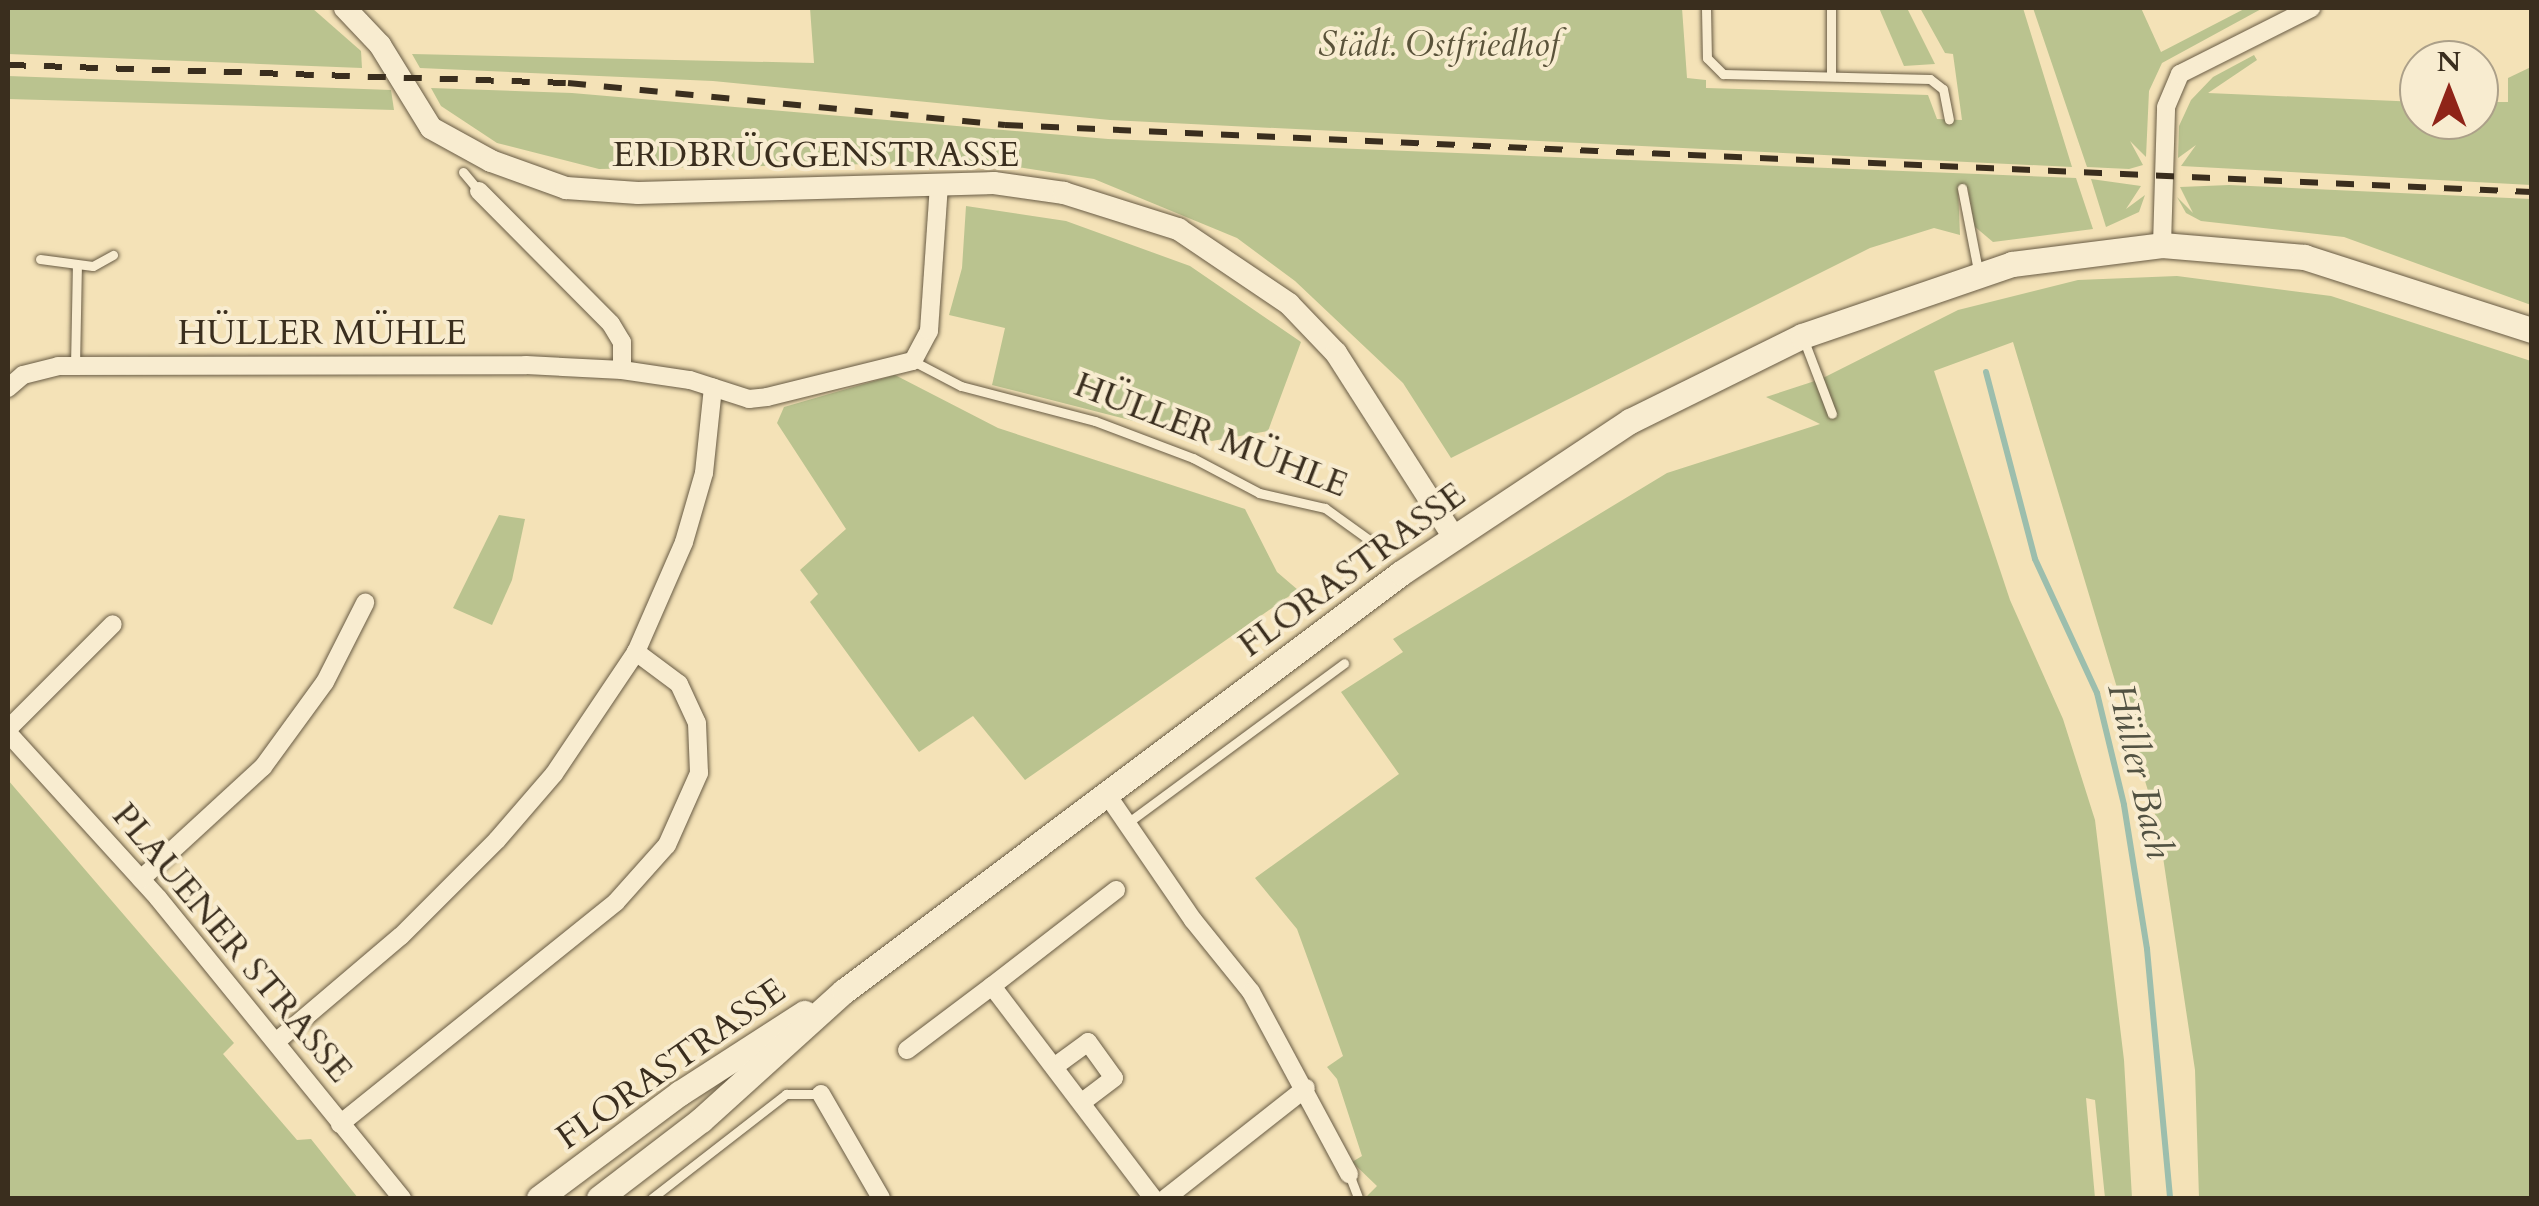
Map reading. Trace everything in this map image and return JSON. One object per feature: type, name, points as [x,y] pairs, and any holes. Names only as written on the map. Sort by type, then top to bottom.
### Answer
[{"type":"main road","name":"FLORASTRASSE","points":[[540,1198],[680,1093],[844,991],[1453,536],[1630,420],[1802,336],[1979,273],[2074,252],[2162,244],[2304,256],[2532,330]]},
{"type":"main road","name":"FLORASTRASSE","points":[[599,1198],[702,1120],[844,991]]},
{"type":"street","name":"ERDBRÜGGENSTRASSE","points":[[345,8],[380,45],[432,128],[533,178],[638,193],[939,183],[1046,190],[1121,208],[1178,229],[1240,266],[1336,353],[1453,536]]},
{"type":"street","points":[[2162,244],[2172,87],[2190,66],[2288,12],[2310,8]]},
{"type":"street","points":[[913,362],[929,332],[939,183]]},
{"type":"street","points":[[478,191],[611,324],[622,342],[622,370]]},
{"type":"street","name":"HÜLLER MÜHLE","points":[[8,388],[15,370],[76,366],[622,370],[713,387],[749,399],[913,362]]},
{"type":"street","points":[[277,1040],[401,936],[497,840],[554,774],[636,652],[684,542],[704,473],[713,387]]},
{"type":"street","points":[[141,878],[263,768],[325,682],[366,603]]},
{"type":"street","points":[[8,731],[113,624]]},
{"type":"street","points":[[340,1124],[616,902],[667,845],[700,773],[697,723],[679,684],[636,652]]},
{"type":"street","name":"PLAUENER STRASSE","points":[[8,731],[141,878],[402,1198]]},
{"type":"street","points":[[1108,796],[1251,992],[1350,1174]]},
{"type":"street","points":[[907,1050],[1116,890]]},
{"type":"street","points":[[992,986],[1153,1198]]},
{"type":"street","points":[[1054,1067],[1088,1042],[1114,1078],[1081,1102]]},
{"type":"street","points":[[1166,1198],[1306,1088]]},
{"type":"street","points":[[821,1094],[881,1198]]},
{"type":"lane","points":[[1706,8],[1708,58],[1723,74],[1930,79],[1942,89],[1949,120]]},
{"type":"lane","points":[[1831,8],[1831,76]]},
{"type":"lane","points":[[463,172],[478,191]]},
{"type":"lane","points":[[1962,188],[1979,273]]},
{"type":"lane","points":[[40,259],[77,266],[113,255]]},
{"type":"lane","points":[[76,366],[77,266]]},
{"type":"lane","points":[[1802,336],[1832,414]]},
{"type":"lane","name":"HÜLLER MÜHLE","points":[[913,362],[961,386],[1077,416],[1193,458],[1258,494],[1325,508],[1368,540]]},
{"type":"lane","points":[[1126,824],[1344,663]]},
{"type":"lane","points":[[652,1198],[786,1094],[821,1094]]},
{"type":"lane","points":[[1350,1174],[1358,1198]]},
{"type":"green space","points":[[8,8],[312,8],[361,51],[362,68],[8,54]]},
{"type":"green space","name":"Städt. Ostfriedhof","points":[[810,8],[1682,8],[1687,78],[1706,80],[1706,88],[1928,95],[1937,119],[1962,120],[1953,54],[1945,53],[1920,8],[2023,8],[2072,167],[1110,120],[713,81],[420,68],[412,54],[814,63]]},
{"type":"green space","points":[[1879,8],[1907,8],[1935,64],[1904,66]]},
{"type":"green space","points":[[2033,8],[2141,8],[2161,52],[2246,8],[2263,8],[2162,63],[2149,91],[2146,157],[2130,141],[2143,165],[2129,169],[2087,167]]},
{"type":"green space","points":[[2254,55],[2257,60],[2208,93],[2399,101],[2399,140],[2499,140],[2499,102],[2508,102],[2508,78],[2531,67],[2531,185],[2181,166],[2196,145],[2178,158],[2179,126],[2191,100],[2213,77]]},
{"type":"green space","points":[[8,76],[391,90],[394,110],[8,99]]},
{"type":"green space","points":[[431,88],[572,93],[1108,139],[2076,178],[2093,229],[1993,242],[1974,226],[1968,188],[1958,188],[1960,235],[1934,228],[1870,248],[1451,458],[1403,383],[1295,281],[1237,238],[1094,179],[985,162],[599,169],[497,143],[441,106]]},
{"type":"green space","points":[[2091,179],[2141,186],[2126,209],[2145,195],[2139,212],[2106,227]]},
{"type":"green space","points":[[2229,185],[2531,199],[2531,305],[2344,237],[2201,221],[2186,213],[2177,197],[2193,213],[2180,187]]},
{"type":"green space","points":[[966,206],[1066,221],[1190,266],[1301,342],[1268,431],[1212,441],[992,385],[1005,328],[949,315],[962,268]]},
{"type":"green space","points":[[2177,276],[2331,296],[2531,361],[2531,1198],[2199,1198],[2195,1070],[2158,824],[2013,342],[1934,371],[2010,600],[2063,719],[2095,820],[2124,1060],[2132,1198],[2105,1198],[2095,1100],[2086,1098],[2095,1198],[1367,1196],[1377,1186],[1352,1162],[1362,1156],[1337,1079],[1327,1067],[1343,1056],[1297,929],[1255,878],[1399,774],[1341,692],[1403,652],[1393,639],[1667,473],[1820,424],[1766,397],[1821,379],[1958,310],[2078,280]]},
{"type":"green space","points":[[895,375],[998,428],[1245,509],[1277,572],[1298,590],[1025,780],[973,716],[919,752],[810,602],[818,594],[800,570],[846,529],[777,423],[784,407]]},
{"type":"green space","points":[[499,515],[525,519],[512,580],[492,625],[453,608]]},
{"type":"green space","points":[[8,780],[234,1043],[223,1054],[297,1140],[311,1139],[358,1198],[8,1198]]},
{"type":"waterway","name":"Hüller Bach","points":[[1986,372],[2035,559],[2097,693],[2124,805],[2147,949],[2170,1198]]},
{"type":"railway","points":[[8,65],[568,83],[1005,125],[2532,192]]}]
